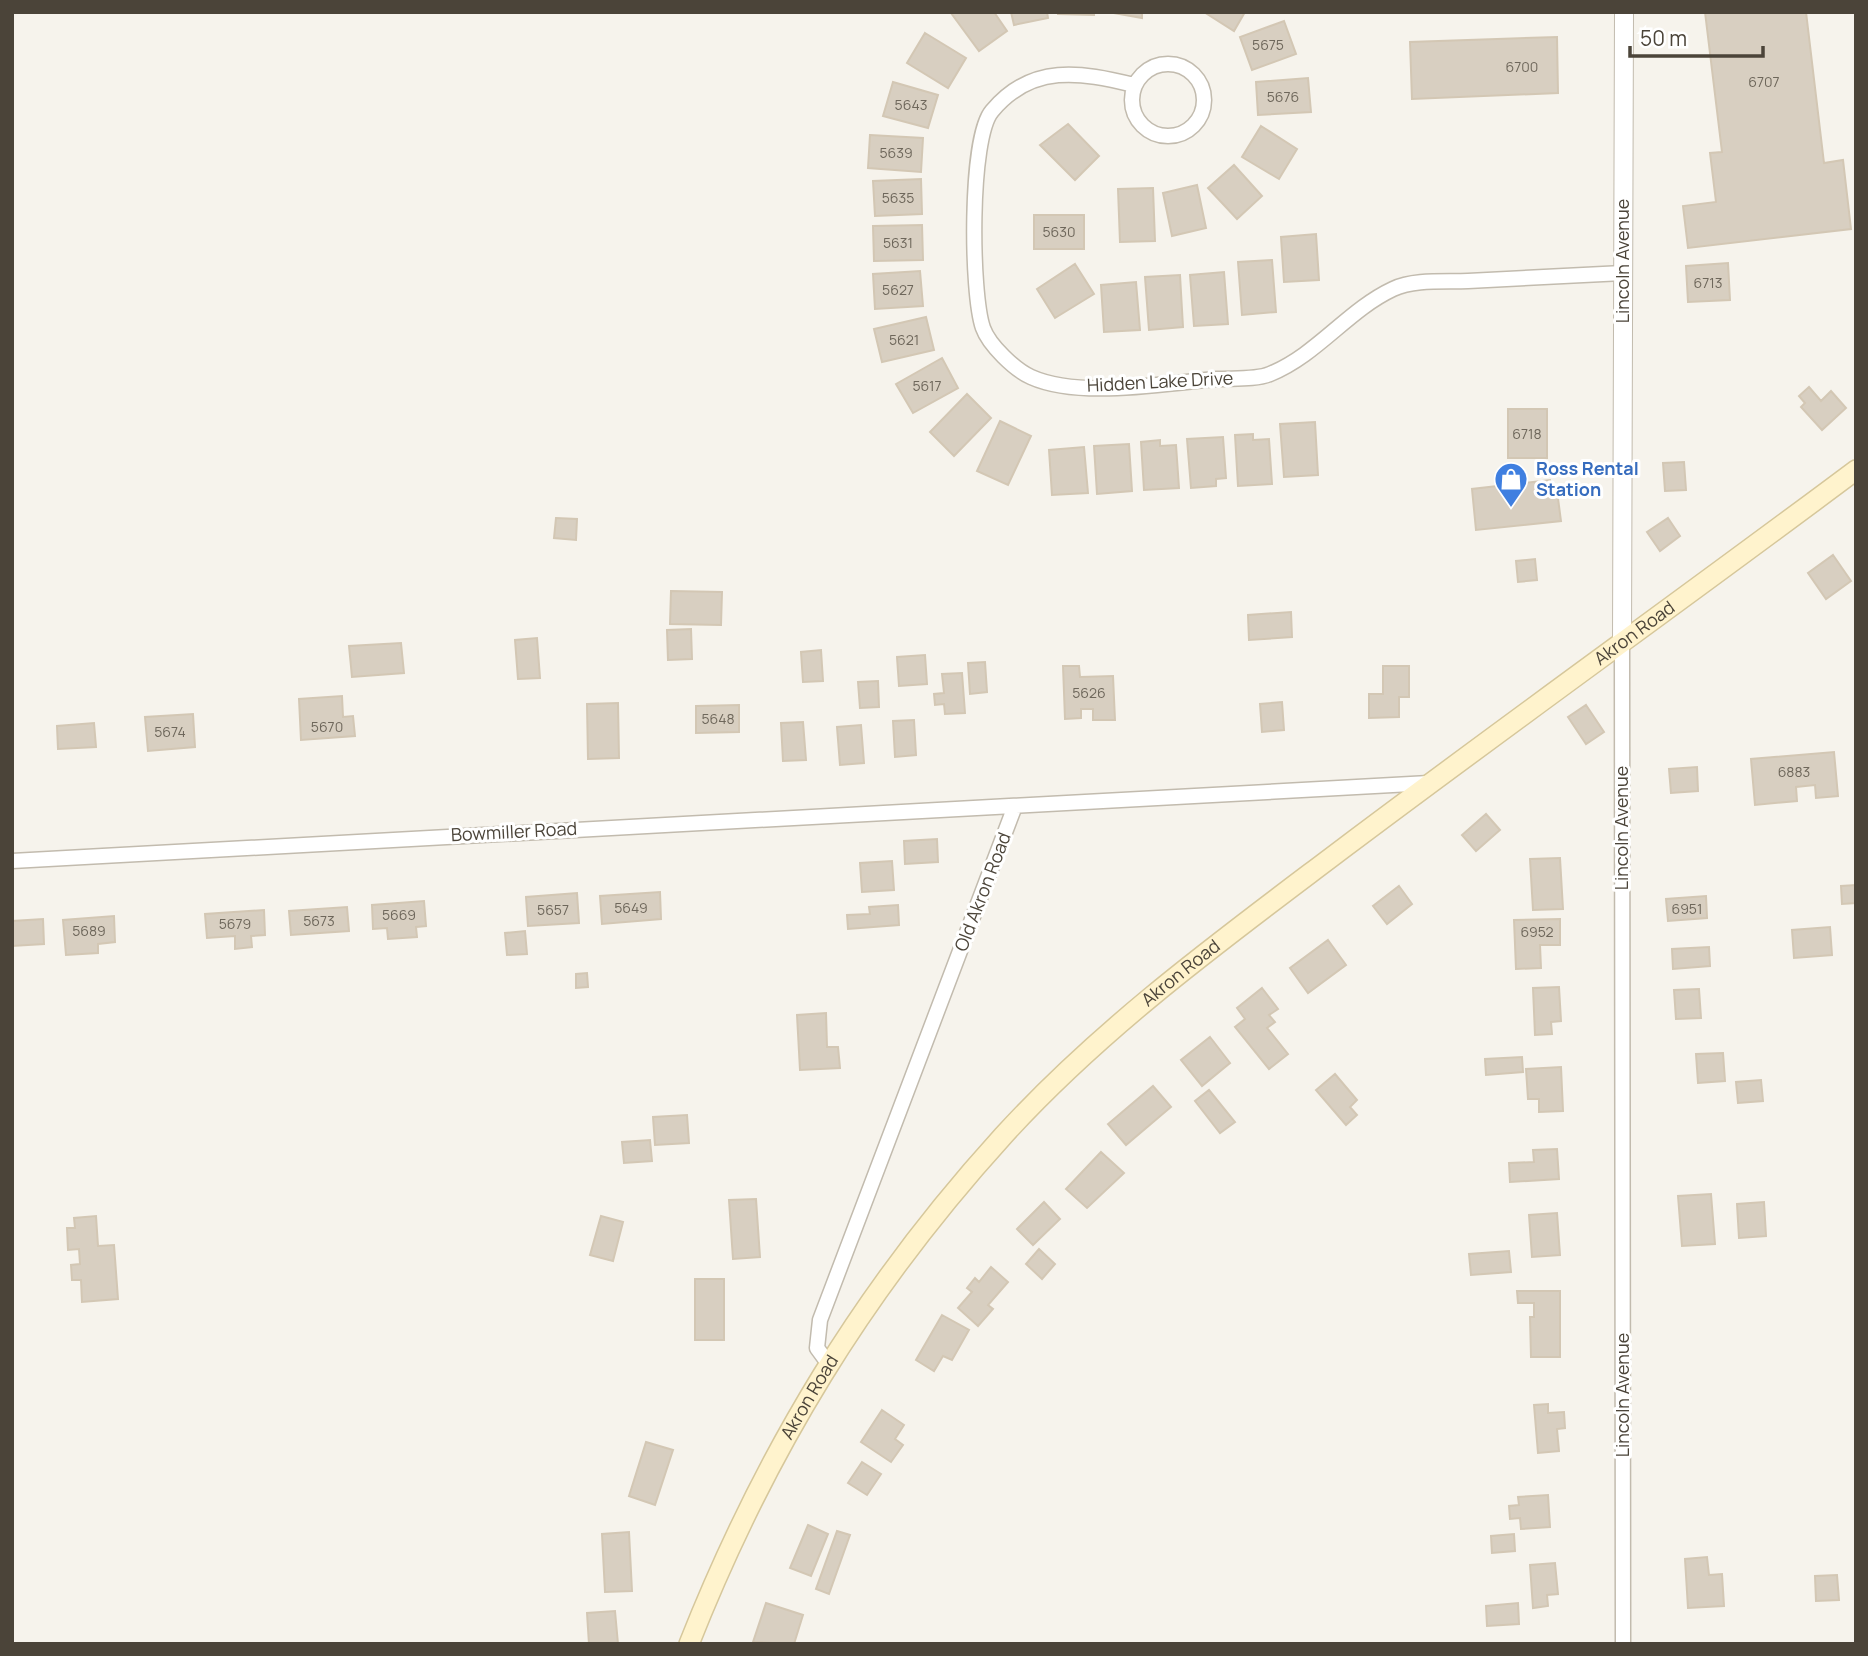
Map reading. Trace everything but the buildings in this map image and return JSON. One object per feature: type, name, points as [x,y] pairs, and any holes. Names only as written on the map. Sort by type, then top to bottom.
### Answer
[{"type":"main road","name":"Akron Road","points":[[689,1644],[756,1489],[828,1363],[935,1215],[1006,1133],[1090,1048],[1188,966],[1429,783],[1856,470]]},
{"type":"street","name":"Lincoln Avenue","points":[[1623,1644],[1624,12]]},
{"type":"street","points":[[1173,64],[1184,67],[1200,84],[1204,96],[1199,119],[1180,134],[1156,134],[1137,120],[1132,109],[1134,85],[1150,67],[1173,64]]},
{"type":"street","name":"Hidden Lake Drive","points":[[1134,85],[1072,72],[1040,78],[1012,94],[990,113],[978,153],[977,292],[983,330],[1003,355],[1030,377],[1061,385],[1105,387],[1268,376],[1307,353],[1394,288],[1429,282],[1623,273]]},
{"type":"street","points":[[1015,806],[1429,783]]},
{"type":"street","name":"Bowmiller Road","points":[[12,861],[1015,806]]},
{"type":"street","name":"Old Akron Road","points":[[828,1363],[817,1348],[820,1320],[1015,806]]},
{"type":"place","name":"Ross Rental Station","points":[[1511,509]]}]
